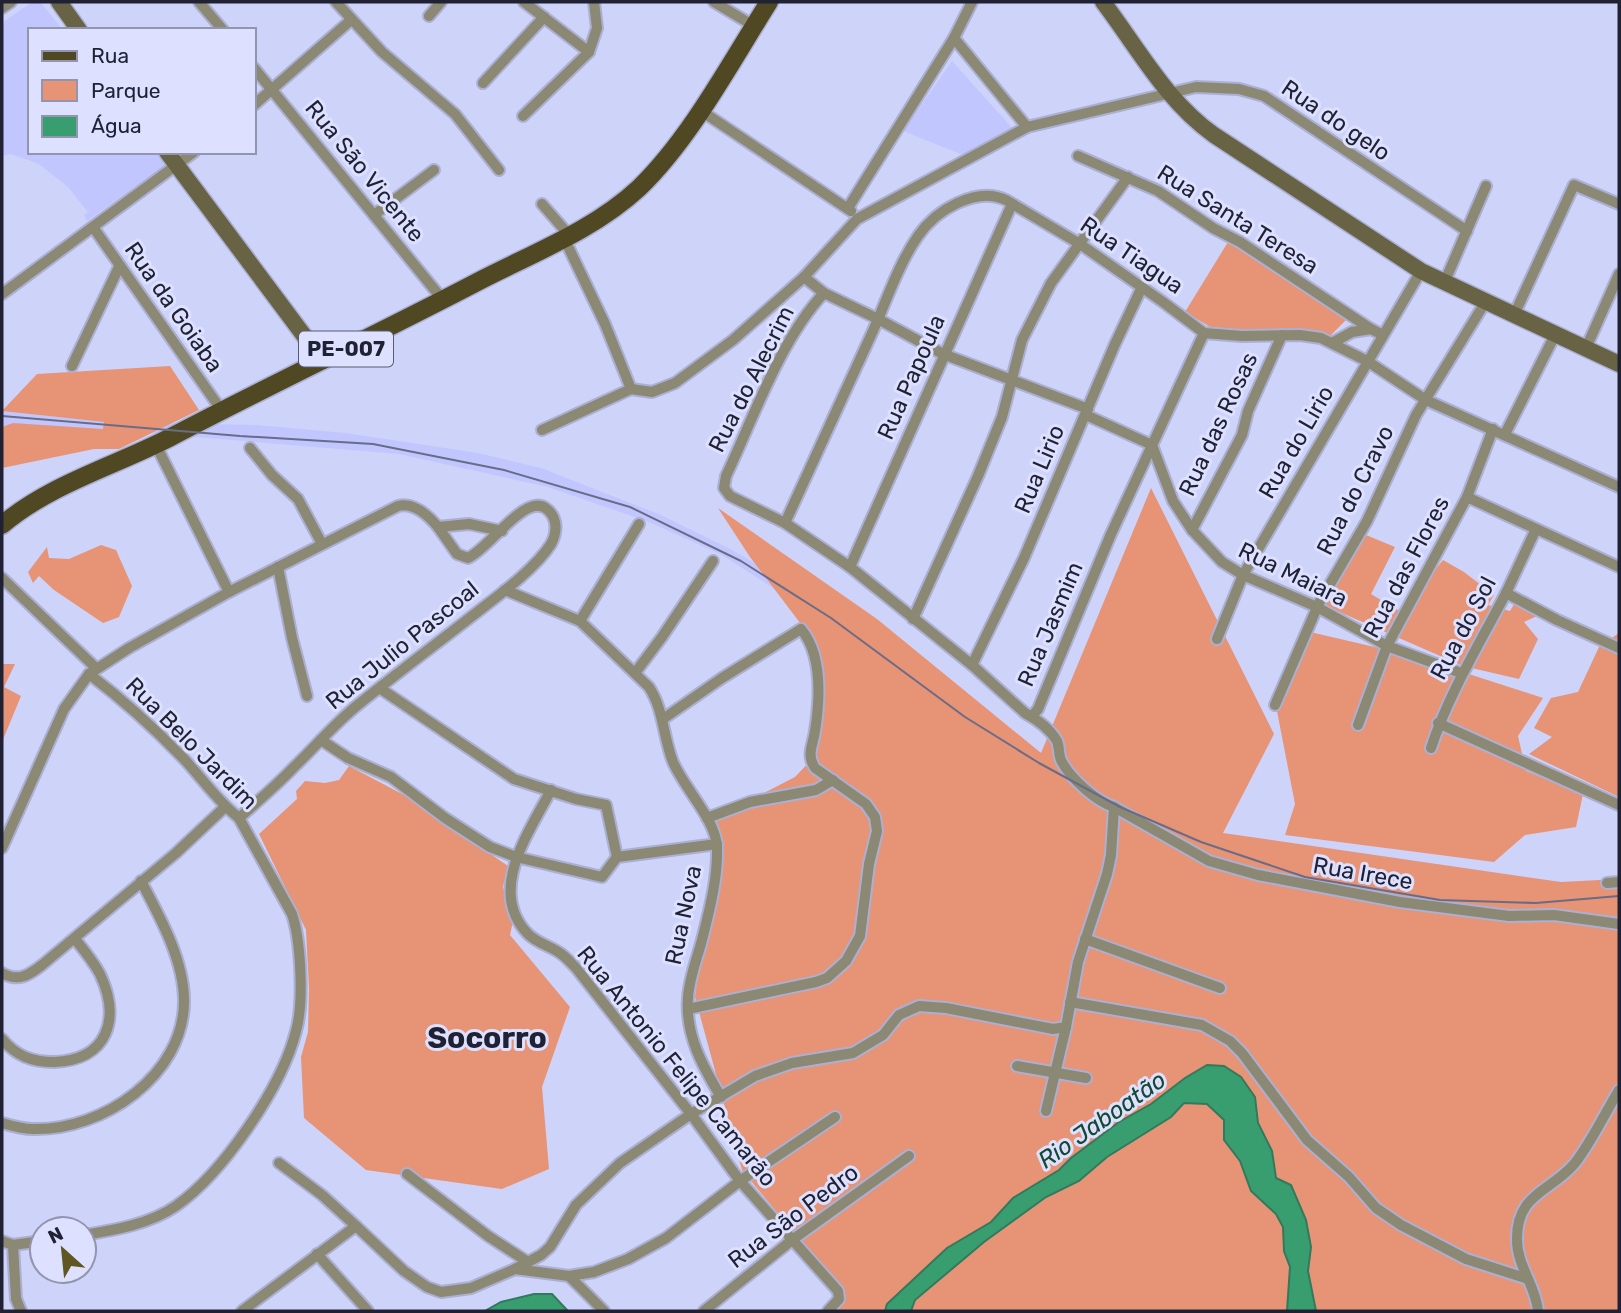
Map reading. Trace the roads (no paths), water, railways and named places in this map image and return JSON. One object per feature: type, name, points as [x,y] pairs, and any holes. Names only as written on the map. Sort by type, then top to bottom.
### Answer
[{"type":"main road","points":[[59,2],[78,28]]},
{"type":"main road","name":"PE-007","points":[[2,525],[32,502],[156,445],[323,361],[612,210],[637,190],[661,164],[700,110],[769,2]]},
{"type":"main road","points":[[1103,2],[1168,93],[1189,116],[1213,135],[1421,271],[1619,364]]},
{"type":"main road","points":[[172,159],[323,361]]},
{"type":"street","points":[[2,8],[11,2]]},
{"type":"street","points":[[200,2],[220,28]]},
{"type":"street","points":[[336,2],[402,70],[455,114],[499,170]]},
{"type":"street","points":[[429,16],[441,2]]},
{"type":"street","points":[[524,2],[589,52]]},
{"type":"street","points":[[523,116],[589,52],[597,28],[594,2]]},
{"type":"street","points":[[714,2],[754,26]]},
{"type":"street","points":[[848,208],[954,38],[972,2]]},
{"type":"street","points":[[483,83],[544,17]]},
{"type":"street","points":[[256,103],[351,20]]},
{"type":"street","points":[[954,38],[1027,127]]},
{"type":"street","name":"Rua São Vicente","points":[[256,70],[443,300]]},
{"type":"street","name":"Rua do gelo","points":[[542,430],[631,390],[652,392],[675,383],[733,340],[804,277],[857,219],[1027,127],[1168,93],[1196,87],[1221,87],[1264,96],[1467,231]]},
{"type":"street","points":[[700,110],[848,208],[857,219]]},
{"type":"street","name":"Rua Santa Teresa","points":[[1078,156],[1158,191],[1371,329]]},
{"type":"street","points":[[2,294],[93,227],[172,159]]},
{"type":"street","points":[[374,215],[434,170]]},
{"type":"street","points":[[913,620],[1002,417],[1022,340],[1051,283],[1128,177]]},
{"type":"street","points":[[1514,315],[1574,185],[1619,204]]},
{"type":"street","points":[[1445,281],[1486,186]]},
{"type":"street","name":"Rua Tiagua","points":[[785,523],[904,260],[918,236],[928,224],[951,208],[976,196],[995,195],[1080,244],[1204,333]]},
{"type":"street","points":[[542,204],[566,236],[631,390]]},
{"type":"street","name":"Rua Papoula","points":[[850,567],[1012,204]]},
{"type":"street","name":"Rua da Goiaba","points":[[93,227],[222,411]]},
{"type":"street","points":[[72,366],[119,267]]},
{"type":"street","name":"Rua do Lirio","points":[[1217,639],[1243,575],[1421,271]]},
{"type":"street","points":[[1586,348],[1619,274]]},
{"type":"street","points":[[804,277],[824,293],[943,354],[1087,412],[1152,445]]},
{"type":"street","name":"Rua Lirio","points":[[972,665],[1024,558],[1142,287]]},
{"type":"street","name":"Rua do Alecrim","points":[[724,488],[726,476],[787,346],[810,308],[824,293]]},
{"type":"street","name":"Rua do Cravo","points":[[1275,705],[1317,607],[1367,521],[1392,462],[1486,301]]},
{"type":"street","points":[[1332,343],[1352,332],[1371,329],[1383,335]]},
{"type":"street","points":[[1204,333],[1308,335],[1332,343],[1367,361],[1426,400],[1619,487]]},
{"type":"street","name":"Rua Jasmim","points":[[724,488],[730,496],[785,523],[850,567],[972,665],[1025,713],[1033,715],[1038,709],[1111,534],[1204,333]]},
{"type":"street","name":"Rua das Rosas","points":[[1192,530],[1242,435],[1248,411],[1282,335]]},
{"type":"street","points":[[1505,434],[1555,335]]},
{"type":"street","name":"Rua das Flores","points":[[1358,725],[1387,646],[1466,498],[1493,429]]},
{"type":"street","points":[[156,445],[229,592]]},
{"type":"street","name":"Rua Maiara","points":[[1152,445],[1173,501],[1192,530],[1216,557],[1243,575],[1317,607],[1387,646],[1461,673]]},
{"type":"street","points":[[250,448],[272,475],[298,499],[322,544]]},
{"type":"street","points":[[1466,498],[1619,567]]},
{"type":"street","points":[[2,848],[64,709],[93,671],[229,592],[406,504],[418,509],[438,527],[457,554],[468,558],[479,552],[502,531]]},
{"type":"street","name":"Rua Julio Pascoal","points":[[239,818],[345,716],[505,590],[544,552],[555,534],[555,524],[549,510],[544,506],[531,505],[520,512],[502,531]]},
{"type":"street","points":[[438,527],[469,524],[502,531]]},
{"type":"street","points":[[580,621],[639,524]]},
{"type":"street","name":"Rua do Sol","points":[[1431,748],[1438,723],[1461,673],[1506,593],[1536,529]]},
{"type":"street","points":[[635,673],[713,561]]},
{"type":"street","points":[[278,567],[307,696]]},
{"type":"street","name":"Rua Belo Jardim","points":[[2,578],[93,671],[169,743],[225,807],[239,818],[290,907],[295,921],[300,997],[296,1033],[259,1111],[239,1140],[197,1188],[175,1207],[146,1221],[98,1232]]},
{"type":"street","name":"Rua Nova","points":[[505,590],[580,621],[649,687],[657,699],[673,762],[706,818],[717,844],[713,893],[692,971],[688,1009],[695,1046],[708,1076],[722,1097]]},
{"type":"street","points":[[1506,593],[1557,621],[1619,649]]},
{"type":"street","points":[[663,719],[722,678],[801,629],[816,657],[817,668],[816,718],[810,759],[815,768],[866,804],[872,810],[877,824],[869,864],[863,921],[853,949],[837,970],[816,982],[688,1009]]},
{"type":"street","points":[[381,689],[502,772],[528,785],[606,805],[617,857]]},
{"type":"street","name":"Rua Irece","points":[[1033,715],[1057,742],[1060,760],[1066,769],[1101,803],[1114,807],[1209,861],[1258,875],[1401,902],[1509,916],[1554,915],[1619,924]]},
{"type":"street","points":[[1438,723],[1619,805]]},
{"type":"street","points":[[321,740],[348,758],[391,777],[490,847],[516,857],[602,877],[617,857],[717,844]]},
{"type":"street","points":[[706,818],[750,802],[816,790],[833,780]]},
{"type":"street","name":"Rua Antonio Felipe Camarão","points":[[551,790],[516,857],[510,886],[511,902],[517,920],[528,935],[560,953],[576,968],[740,1181],[840,1295],[837,1303],[828,1311]]},
{"type":"street","points":[[2,972],[10,978],[24,977],[42,965],[176,853],[225,807]]},
{"type":"street","points":[[1046,1111],[1085,939],[1107,874],[1114,807]]},
{"type":"street","points":[[2,1123],[34,1130],[99,1115],[134,1095],[158,1070],[175,1046],[184,999],[180,975],[161,918],[141,881]]},
{"type":"street","points":[[1607,883],[1619,883]]},
{"type":"street","points":[[2,1039],[22,1057],[43,1062],[68,1061],[90,1053],[105,1037],[110,1019],[105,987],[90,957],[75,939]]},
{"type":"street","points":[[1085,939],[1220,988]]},
{"type":"street","points":[[1070,1002],[1202,1025],[1230,1041],[1242,1053],[1307,1140],[1349,1177],[1376,1208],[1401,1225],[1466,1259],[1528,1279]]},
{"type":"street","points":[[279,1163],[322,1195],[404,1271],[427,1287],[441,1292],[471,1288],[515,1269],[550,1247],[566,1217],[597,1182],[691,1114],[755,1076],[779,1066],[853,1053],[883,1035],[899,1015],[919,1006],[946,1008],[1053,1029],[1066,1027]]},
{"type":"street","points":[[1017,1066],[1086,1078]]},
{"type":"street","points":[[1538,1311],[1517,1249],[1517,1236],[1525,1206],[1538,1192],[1563,1176],[1576,1161],[1619,1090]]},
{"type":"street","points":[[515,1269],[569,1276],[612,1266],[666,1238],[740,1181],[835,1117]]},
{"type":"street","name":"Rua São Pedro","points":[[704,1311],[792,1240],[909,1156]]},
{"type":"street","points":[[407,1174],[488,1236],[528,1262]]},
{"type":"street","points":[[242,1311],[255,1308],[317,1254],[356,1226]]},
{"type":"street","points":[[2,1241],[13,1245],[28,1243]]},
{"type":"street","points":[[13,1245],[16,1299],[21,1311]]},
{"type":"street","points":[[317,1254],[368,1311]]},
{"type":"street","points":[[569,1276],[604,1311]]},
{"type":"water","points":[[1207,1065],[1224,1066],[1241,1077],[1255,1097],[1258,1123],[1272,1151],[1276,1178],[1291,1185],[1306,1220],[1311,1247],[1308,1271],[1316,1311],[1287,1311],[1290,1267],[1284,1251],[1283,1227],[1276,1214],[1251,1191],[1240,1161],[1224,1140],[1224,1120],[1207,1104],[1184,1103],[1171,1117],[1107,1157],[1079,1181],[1046,1197],[984,1242],[915,1300],[911,1311],[885,1311],[887,1304],[947,1248],[991,1222],[1013,1198],[1059,1170],[1119,1122],[1151,1104]]},
{"type":"water","points":[[534,1294],[552,1294],[568,1311],[485,1311],[501,1302]]},
{"type":"tram line","points":[[2,416],[373,444],[504,470],[630,507],[741,561],[831,618],[965,717],[1039,763],[1120,807],[1201,842],[1305,877],[1440,900],[1536,903],[1619,896]]},
{"type":"district","name":"Socorro","points":[[487,1038]]},
{"type":"water label","name":"Rio Jaboatão","points":[[1102,1120]]}]
